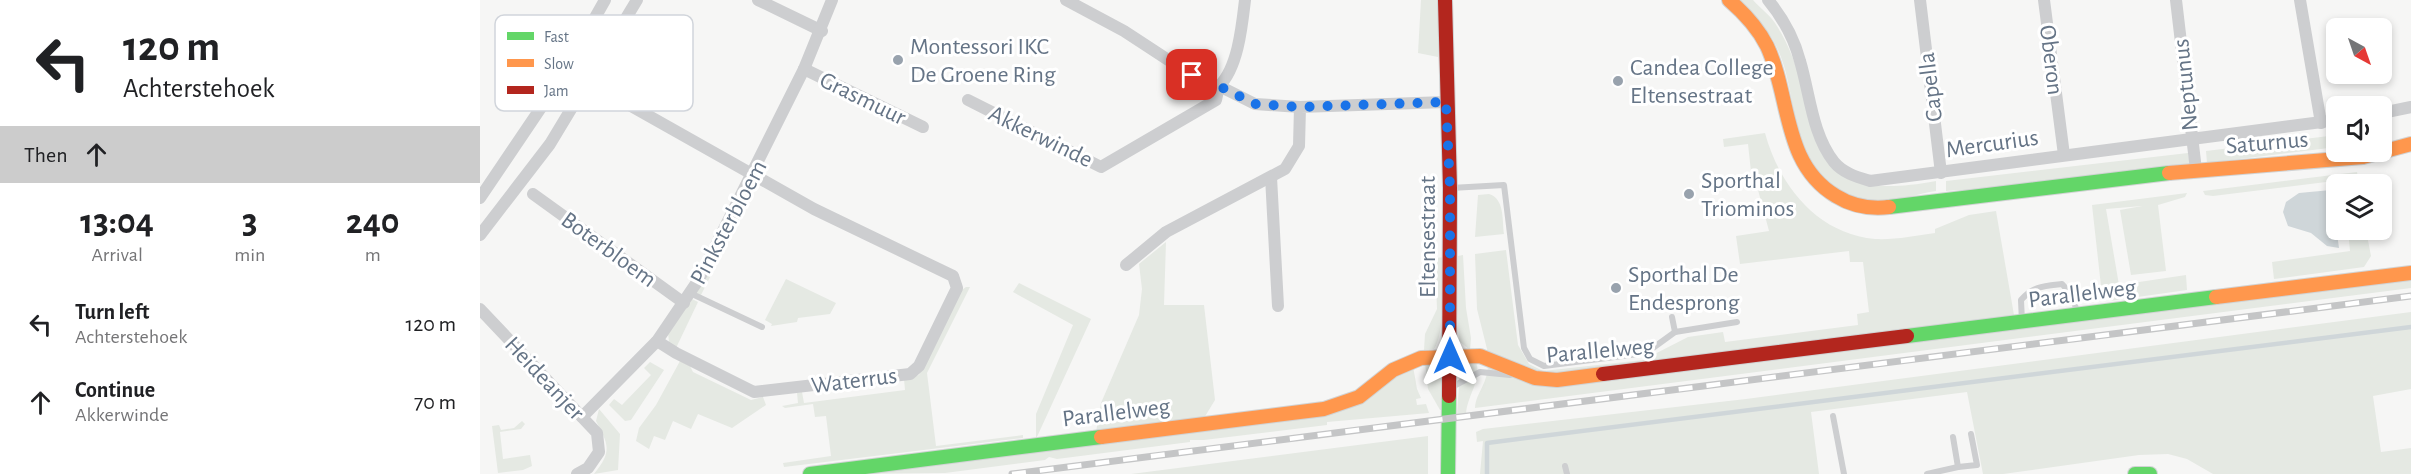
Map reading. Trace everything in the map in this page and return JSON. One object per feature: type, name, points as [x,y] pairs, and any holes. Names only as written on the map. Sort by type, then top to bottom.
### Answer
[{"type":"street","points":[[596,15],[605,0]]},
{"type":"street","points":[[628,15],[637,0]]},
{"type":"street","points":[[758,0],[822,31]]},
{"type":"street","name":"Pinksterbloem","points":[[582,417],[657,341],[687,298],[753,175],[822,31],[832,0]]},
{"type":"street","points":[[1066,0],[1124,31],[1208,87],[1219,86],[1255,104],[1300,107],[1446,102]]},
{"type":"street","points":[[1219,86],[1225,80],[1240,37],[1245,0]]},
{"type":"street","name":"Eltensestraat","points":[[1445,0],[1450,188],[1448,474]]},
{"type":"street","points":[[1729,0],[1749,18],[1770,54],[1788,130],[1800,160],[1815,180],[1834,195],[1854,206],[1874,209],[2196,170]]},
{"type":"street","name":"Mercurius","points":[[1768,0],[1782,18],[1794,44],[1819,137],[1835,163],[1852,175],[1870,181],[2326,122]]},
{"type":"street","name":"Capella","points":[[1920,0],[1941,173]]},
{"type":"street","name":"Oberon","points":[[2044,0],[2064,155]]},
{"type":"street","name":"Neptunus","points":[[2176,0],[2196,170]]},
{"type":"street","points":[[2300,0],[2321,123]]},
{"type":"street","name":"Grasmuur","points":[[804,69],[923,127]]},
{"type":"street","name":"Akkerwinde","points":[[968,100],[1101,167],[1216,100],[1219,86]]},
{"type":"street","points":[[1126,265],[1166,232],[1285,170],[1299,146],[1300,107]]},
{"type":"street","points":[[2392,111],[2411,107]]},
{"type":"street","points":[[480,198],[539,111]]},
{"type":"street","points":[[480,235],[550,144],[570,111]]},
{"type":"street","name":"Waterrus","points":[[641,111],[814,209],[953,276],[957,288],[919,366],[910,374],[754,392],[657,341]]},
{"type":"street","name":"Saturnus","points":[[2196,170],[2363,157],[2411,144]]},
{"type":"street","points":[[1271,177],[1278,306]]},
{"type":"street","name":"Boterbloem","points":[[533,194],[687,298]]},
{"type":"street","name":"Parallelweg","points":[[810,474],[1324,409],[1359,397],[1393,370],[1414,359],[1480,356],[1535,378],[1570,379],[2411,273]]},
{"type":"street","name":"Heideanjer","points":[[480,309],[597,433],[599,452],[588,468],[577,474]]},
{"type":"street","points":[[2135,474],[2150,474]]},
{"type":"lane","points":[[1450,188],[1504,185],[1524,348],[1530,359],[1544,366],[1646,353],[1674,332],[1737,322]]},
{"type":"lane","points":[[2023,323],[2021,300],[2028,291],[2040,286],[2061,284],[2072,295],[2078,316]]},
{"type":"lane","points":[[687,298],[762,327]]},
{"type":"lane","points":[[1672,317],[1674,332]]},
{"type":"lane","points":[[1449,389],[1480,372],[1535,378]]},
{"type":"lane","points":[[1833,416],[1844,474]]},
{"type":"lane","points":[[1927,474],[1977,465],[1971,434]]},
{"type":"lane","points":[[1953,437],[1958,467]]},
{"type":"lane","points":[[1565,466],[1566,474]]},
{"type":"shaded area","points":[[1421,0],[1439,0],[1438,57],[1418,53]]},
{"type":"shaded area","points":[[1736,0],[1753,0],[1775,23],[1792,56],[1819,145],[1832,166],[1854,181],[1887,186],[1936,181],[1936,191],[1891,202],[1873,203],[1856,200],[1824,180],[1811,163],[1802,144],[1788,81],[1773,40],[1761,23]]},
{"type":"shaded area","points":[[1765,133],[1780,171],[1804,204],[1835,228],[1854,235],[1882,239],[1935,233],[1935,229],[1969,215],[1996,211],[2014,315],[1554,377],[1488,353],[1477,309],[1475,254],[1506,250],[1518,345],[1529,364],[1543,371],[1643,360],[1688,337],[1723,332],[1725,342],[1858,325],[1857,314],[1869,312],[1863,262],[1850,262],[1849,251],[1740,264],[1736,236],[1769,231],[1758,190],[1753,190],[1748,144],[1724,147],[1723,139]]},
{"type":"shaded area","points":[[2326,136],[2326,148],[2207,163],[2206,151]]},
{"type":"shaded area","points":[[2188,153],[2190,165],[1968,193],[1959,190],[1946,191],[1946,181]]},
{"type":"shaded area","points":[[2326,176],[2326,182],[2213,196],[2205,195],[2203,191]]},
{"type":"shaded area","points":[[749,190],[753,192],[701,295],[696,293]]},
{"type":"shaded area","points":[[2326,190],[2326,240],[2338,240],[2339,248],[2327,246],[2311,233],[2288,226],[2283,212],[2286,202],[2299,193]]},
{"type":"shaded area","points":[[2187,193],[2185,197],[2158,205],[2166,271],[2131,275],[2120,210],[2142,206],[2106,209],[2119,285],[2186,275],[2187,290],[2109,301],[2102,295],[2092,205]]},
{"type":"shaded area","points":[[1489,194],[1498,200],[1500,205],[1504,234],[1475,237],[1478,195]]},
{"type":"shaded area","points":[[2349,240],[2368,240],[2371,256],[2364,267],[2274,279],[2272,262],[2350,251]]},
{"type":"shaded area","points":[[1166,242],[1164,305],[1204,305],[1215,400],[1204,418],[1096,432],[1101,403],[1139,315],[1142,289],[1139,264]]},
{"type":"shaded area","points":[[1463,255],[1466,308],[1471,338],[1470,350],[1459,341],[1458,256]]},
{"type":"shaded area","points":[[1445,257],[1443,305],[1438,342],[1434,349],[1424,350],[1425,334],[1437,309],[1435,258]]},
{"type":"shaded area","points":[[2411,277],[2411,288],[1475,408],[1477,397],[1486,378],[1488,365],[1527,380]]},
{"type":"shaded area","points":[[786,279],[836,303],[830,314],[798,318],[797,322],[771,326],[772,324],[765,320]]},
{"type":"shaded area","points":[[1019,283],[1091,319],[1036,439],[1036,414],[1073,325],[1013,292]]},
{"type":"shaded area","points":[[970,287],[927,373],[936,446],[1023,435],[1023,438],[784,467],[783,463],[831,456],[826,416],[815,417],[813,404],[785,408],[782,406],[798,403],[797,393],[802,392],[804,403],[905,390],[904,379],[919,375],[959,292]]},
{"type":"shaded area","points":[[692,299],[698,302],[676,348],[669,342],[668,333]]},
{"type":"shaded area","points":[[2411,312],[2411,389],[2373,396],[2381,452],[2411,448],[2411,474],[2213,474],[2187,459],[2168,454],[2139,455],[2003,474],[1983,474],[1967,392],[1811,412],[1819,474],[1480,474],[1483,441],[1477,442],[1476,432],[1483,429],[1746,399]]},
{"type":"shaded area","points":[[680,361],[690,366],[693,372],[751,400],[763,397],[766,405],[732,428],[698,414],[691,429],[673,421],[665,440],[654,436],[649,449],[636,441],[639,428],[656,405]]},
{"type":"shaded area","points":[[1475,361],[1478,373],[1466,414],[1457,415],[1460,370],[1464,362]]},
{"type":"shaded area","points":[[650,362],[664,370],[631,420],[625,421],[609,405],[614,399],[622,405],[651,375],[644,368]]},
{"type":"shaded area","points":[[1425,363],[1437,365],[1440,370],[1444,409],[1440,410],[1428,389]]},
{"type":"shaded area","points":[[1413,366],[1421,398],[1416,399],[1417,405],[1426,404],[1429,413],[1327,422],[1327,425],[1190,440],[1190,442],[1057,459],[1049,457],[1045,460],[945,473],[847,474],[1321,415]]},
{"type":"shaded area","points":[[599,409],[620,434],[618,470],[594,474],[604,459],[607,448],[596,421]]},
{"type":"shaded area","points":[[522,421],[525,424],[521,429],[500,432],[503,459],[530,455],[532,466],[523,470],[498,473],[492,426],[499,425],[501,430],[514,428]]},
{"type":"shaded area","points":[[1428,436],[1428,474],[1131,474]]},
{"type":"waterway","points":[[1487,474],[1487,443],[2411,327]]},
{"type":"railway","points":[[1012,474],[2411,296]]},
{"type":"traffic: fast","points":[[1889,207],[2169,173]]},
{"type":"traffic: fast","points":[[1907,336],[2216,297]]},
{"type":"traffic: fast","points":[[1448,474],[1449,396]]},
{"type":"traffic: fast","points":[[810,474],[1101,437]]},
{"type":"traffic: fast","points":[[2135,474],[2150,474]]},
{"type":"traffic: slow","points":[[1729,0],[1750,21],[1767,46],[1775,66],[1790,128],[1806,166],[1819,182],[1836,196],[1848,202],[1875,208],[1889,207]]},
{"type":"traffic: slow","points":[[2169,173],[2363,157],[2411,144]]},
{"type":"traffic: slow","points":[[2216,297],[2411,273]]},
{"type":"traffic: slow","points":[[1101,437],[1324,409],[1359,397],[1393,370],[1421,358],[1480,356],[1535,378],[1557,380],[1603,374]]},
{"type":"traffic: jam","points":[[1445,0],[1450,188],[1449,396]]},
{"type":"traffic: jam","points":[[1603,374],[1907,336]]},
{"type":"place","name":"Montessori IKC De Groene Ring","points":[[898,60]]},
{"type":"place","name":"Candea College Eltensestraat","points":[[1618,81]]},
{"type":"place","name":"Sporthal Triominos","points":[[1689,194]]},
{"type":"place","name":"Sporthal De Endesprong","points":[[1616,288]]},
{"type":"route","points":[[1192,75],[1208,87],[1219,86],[1255,104],[1300,107],[1446,102],[1450,188],[1450,356]]}]
